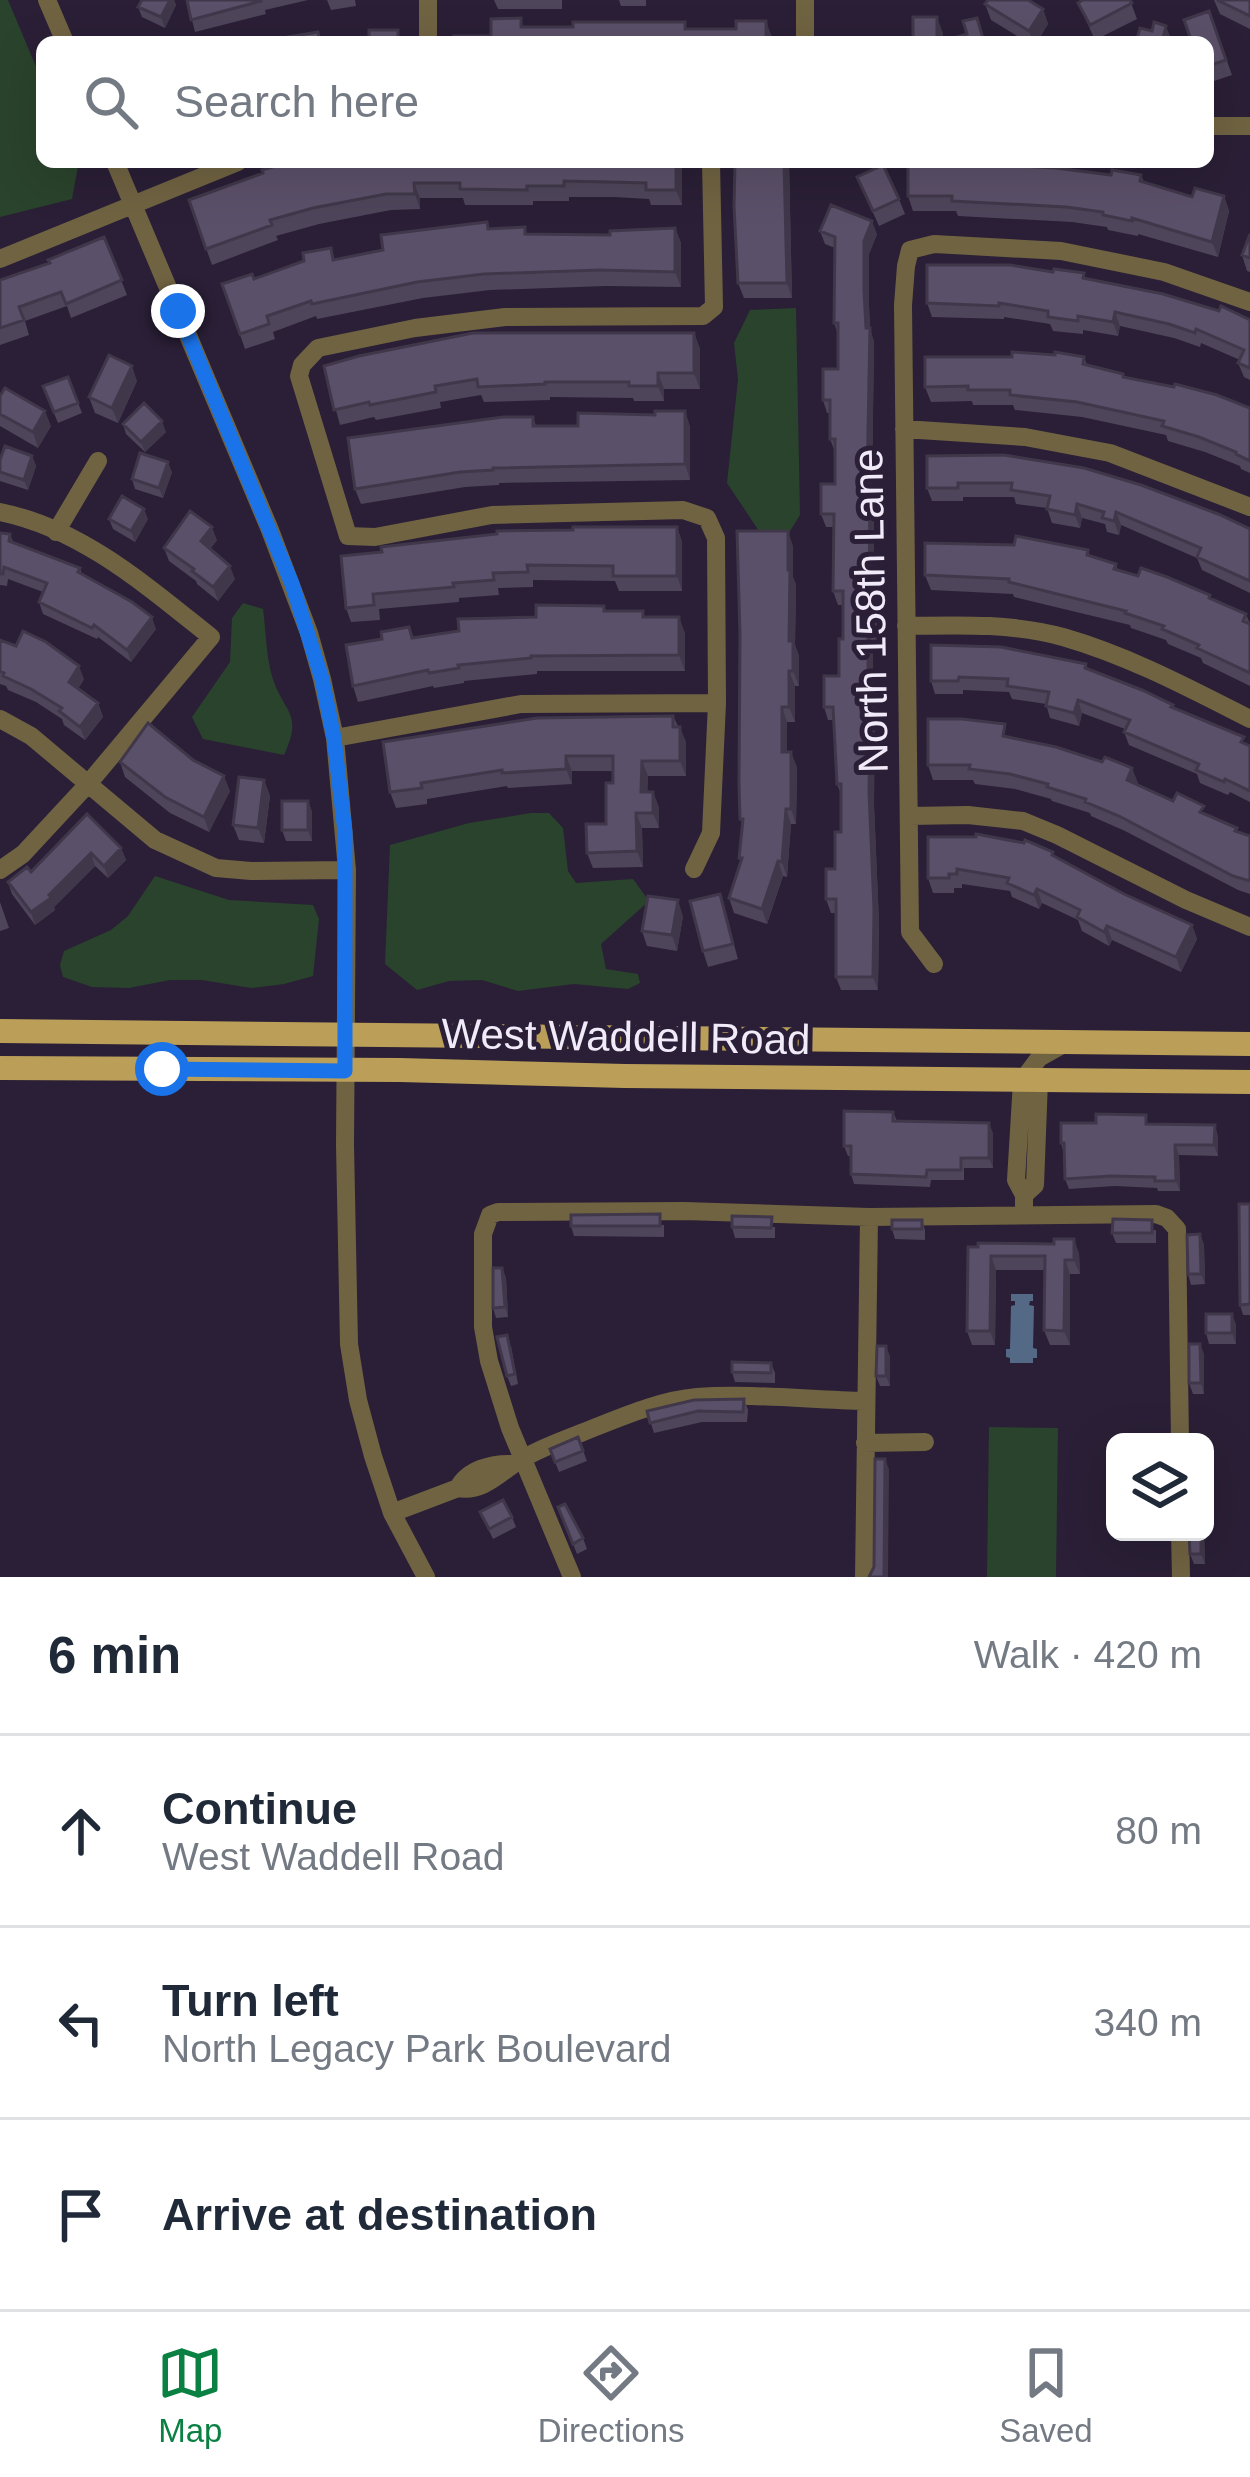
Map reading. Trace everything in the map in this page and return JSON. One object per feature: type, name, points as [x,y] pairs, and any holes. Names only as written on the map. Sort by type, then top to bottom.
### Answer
[{"type":"main road","name":"West Waddell Road","points":[[0,1031],[1250,1044]]},
{"type":"main road","name":"West Waddell Road","points":[[0,1068],[1250,1082]]},
{"type":"street","points":[[47,0],[62,36]]},
{"type":"street","points":[[428,0],[428,36]]},
{"type":"street","points":[[805,0],[805,36]]},
{"type":"street","points":[[1214,126],[1250,127]]},
{"type":"street","points":[[118,168],[292,584],[316,656],[334,738],[347,870],[349,1344],[373,1456],[392,1513],[426,1577]]},
{"type":"street","points":[[0,259],[224,168]]},
{"type":"street","points":[[694,869],[711,833],[717,703],[716,538],[707,518],[683,510],[492,515],[375,537],[348,536],[299,376],[302,365],[318,348],[415,328],[505,317],[703,316],[714,307],[711,168]]},
{"type":"street","name":"North 158th Lane","points":[[934,964],[910,932],[903,305],[910,250],[934,244],[1060,251],[1164,272],[1250,302]]},
{"type":"street","points":[[904,429],[1025,437],[1110,454],[1250,507]]},
{"type":"street","points":[[56,532],[98,460]]},
{"type":"street","points":[[0,512],[56,532],[116,562],[211,637],[88,784],[22,854],[0,870]]},
{"type":"street","points":[[906,626],[978,625],[1059,636],[1130,659],[1250,719]]},
{"type":"street","points":[[334,738],[521,704],[717,703]]},
{"type":"street","points":[[0,719],[32,736],[155,840],[216,868],[347,870]]},
{"type":"street","points":[[909,816],[968,814],[1023,821],[1250,927]]},
{"type":"street","points":[[1024,1205],[1016,1180],[1031,1081],[1040,1058],[1067,1043]]},
{"type":"street","points":[[572,1577],[519,1462],[482,1327],[482,1234],[490,1215],[506,1210],[869,1217],[1024,1205],[1156,1214],[1178,1229],[1180,1433]]},
{"type":"street","points":[[864,1577],[869,1217]]},
{"type":"street","points":[[392,1513],[458,1487],[464,1477],[487,1475],[498,1463],[519,1462],[598,1426],[675,1400],[721,1396],[865,1401]]},
{"type":"street","points":[[865,1443],[926,1442]]},
{"type":"street","points":[[1180,1541],[1181,1577]]},
{"type":"green space","points":[[0,0],[8,0],[36,67],[36,168],[78,168],[72,199],[0,217]]},
{"type":"green space","points":[[796,308],[800,515],[787,536],[761,534],[727,483],[738,379],[734,343],[750,310]]},
{"type":"green space","points":[[243,603],[263,609],[272,676],[292,721],[284,755],[203,739],[192,717],[230,662],[232,618]]},
{"type":"green space","points":[[549,813],[563,828],[568,871],[576,883],[633,879],[649,901],[601,944],[606,969],[638,974],[640,983],[628,989],[574,984],[518,991],[482,980],[449,981],[417,990],[385,964],[390,845],[469,823]]},
{"type":"green space","points":[[155,876],[229,900],[313,905],[319,919],[313,976],[251,988],[202,980],[92,987],[63,977],[64,951],[111,930],[128,916]]},
{"type":"green space","points":[[989,1427],[1058,1428],[1056,1577],[987,1577]]},
{"type":"water","points":[[1011,1294],[1033,1294],[1029,1305],[1034,1306],[1037,1358],[1033,1363],[1010,1363],[1006,1357],[1011,1306],[1015,1305]]},
{"type":"building","points":[[142,0],[170,0],[161,17],[138,7]]},
{"type":"building","points":[[187,0],[261,0],[261,1],[191,20]]},
{"type":"building","points":[[988,0],[1028,0],[1043,9],[1029,31],[985,4]]},
{"type":"building","points":[[1217,0],[1250,0],[1250,16]]},
{"type":"building","points":[[1078,3],[1132,3],[1090,25]]},
{"type":"building","points":[[1209,11],[1226,60],[1214,64],[1214,36],[1190,36],[1184,20]]},
{"type":"building","points":[[913,17],[937,17],[937,36],[913,36]]},
{"type":"building","points":[[521,18],[521,27],[685,22],[685,29],[736,29],[736,21],[766,21],[766,36],[491,36],[491,19]]},
{"type":"building","points":[[977,18],[982,36],[960,36],[967,34],[963,21]]},
{"type":"building","points":[[1154,22],[1166,26],[1164,36],[1138,36],[1140,28],[1152,31]]},
{"type":"building","points":[[369,30],[398,30],[398,36],[369,36]]},
{"type":"building","points":[[676,168],[676,190],[609,182],[564,181],[564,186],[527,186],[527,190],[414,183],[415,194],[386,194],[313,208],[270,220],[272,225],[206,249],[189,200],[262,170]]},
{"type":"building","points":[[735,168],[784,168],[787,283],[738,283]]},
{"type":"building","points":[[884,168],[899,199],[873,211],[857,177]]},
{"type":"building","points":[[908,168],[1056,168],[1111,175],[1112,170],[1141,175],[1140,181],[1192,197],[1195,188],[1224,196],[1212,242],[1103,212],[908,196]]},
{"type":"building","points":[[831,205],[872,221],[864,241],[864,291],[866,328],[870,328],[867,484],[873,977],[836,977],[836,899],[826,899],[826,869],[835,869],[835,832],[841,832],[841,784],[837,784],[833,707],[824,707],[824,676],[839,676],[839,639],[843,639],[843,591],[833,591],[834,514],[821,514],[821,484],[835,484],[835,439],[830,439],[830,400],[823,400],[823,369],[838,369],[835,237],[820,231]]},
{"type":"building","points":[[487,222],[488,229],[525,227],[525,234],[610,235],[610,231],[675,228],[675,272],[484,274],[417,282],[311,301],[267,316],[269,324],[240,334],[222,284],[252,274],[254,279],[304,261],[303,253],[331,248],[333,260],[383,250],[381,235]]},
{"type":"building","points":[[1250,234],[1250,258],[1242,255]]},
{"type":"building","points":[[104,237],[122,280],[66,304],[61,292],[19,307],[24,320],[0,328],[0,280]]},
{"type":"building","points":[[927,265],[1010,265],[1084,273],[1083,278],[1219,311],[1221,306],[1250,320],[1250,368],[1238,363],[1244,350],[1196,329],[1195,333],[1115,312],[1113,322],[1078,316],[1078,321],[999,303],[927,303]]},
{"type":"building","points":[[473,333],[694,333],[694,373],[658,373],[658,386],[545,382],[478,387],[477,379],[435,386],[436,392],[334,410],[324,366]]},
{"type":"building","points":[[1012,352],[1084,357],[1083,364],[1123,377],[1175,384],[1250,408],[1250,461],[1162,426],[1164,421],[1077,402],[1010,395],[1010,390],[925,387],[925,357],[1012,357]]},
{"type":"building","points":[[109,355],[132,366],[112,408],[89,397]]},
{"type":"building","points":[[68,377],[78,403],[54,412],[43,386]]},
{"type":"building","points":[[5,388],[45,411],[33,432],[0,414]]},
{"type":"building","points":[[144,403],[162,421],[141,442],[123,424]]},
{"type":"building","points":[[655,411],[685,411],[685,464],[493,468],[355,489],[348,438],[503,417],[533,417],[533,426],[578,426],[578,413],[655,415]]},
{"type":"building","points":[[5,446],[32,456],[24,480],[0,472]]},
{"type":"building","points":[[140,453],[168,462],[159,488],[132,479]]},
{"type":"building","points":[[1004,455],[1084,468],[1141,485],[1250,529],[1250,581],[1197,557],[1201,548],[1116,512],[1114,521],[1102,518],[1104,512],[1077,504],[1075,515],[1047,509],[1050,496],[1011,490],[1012,483],[927,488],[927,456]]},
{"type":"building","points":[[122,496],[144,509],[131,531],[109,519]]},
{"type":"building","points":[[190,511],[212,527],[201,541],[230,566],[213,587],[164,548]]},
{"type":"building","points":[[677,527],[677,576],[613,576],[613,566],[527,565],[528,572],[493,573],[494,580],[373,594],[374,605],[346,608],[341,556],[497,531]]},
{"type":"building","points":[[737,531],[788,531],[793,671],[789,671],[789,707],[782,707],[782,752],[791,752],[791,809],[786,809],[782,862],[778,861],[762,909],[729,898],[742,858],[743,819]]},
{"type":"building","points":[[0,533],[10,534],[9,541],[80,568],[78,572],[152,617],[127,650],[94,625],[39,602],[47,583],[4,567],[0,574]]},
{"type":"building","points":[[1016,536],[1088,550],[1087,555],[1116,564],[1114,569],[1138,576],[1141,568],[1246,614],[1250,673],[1126,611],[1009,579],[925,575],[925,543],[1014,545]]},
{"type":"building","points":[[536,605],[604,606],[604,611],[643,611],[643,617],[679,617],[679,655],[531,656],[353,686],[346,645],[382,639],[381,632],[409,627],[412,638],[459,631],[458,619],[536,617]]},
{"type":"building","points":[[23,631],[79,666],[69,682],[98,703],[80,727],[59,711],[62,708],[0,671],[0,640],[16,646]]},
{"type":"building","points":[[931,645],[1001,647],[1086,664],[1085,668],[1244,737],[1241,742],[1250,746],[1250,791],[1196,770],[1199,764],[1124,732],[1130,720],[1078,700],[1074,713],[1046,706],[1049,692],[1007,686],[1008,679],[931,681]]},
{"type":"building","points":[[673,716],[673,727],[680,727],[680,761],[642,761],[641,792],[653,792],[653,813],[636,813],[637,851],[587,853],[586,824],[606,824],[606,783],[613,783],[613,756],[566,756],[566,769],[502,770],[390,792],[383,742],[537,718]]},
{"type":"building","points":[[928,719],[1005,724],[1003,736],[1102,762],[1105,757],[1132,768],[1127,780],[1173,801],[1177,793],[1204,806],[1200,812],[1250,836],[1250,881],[1048,784],[969,769],[970,765],[928,765]]},
{"type":"building","points":[[148,723],[193,760],[224,776],[204,817],[165,797],[120,762]]},
{"type":"building","points":[[239,777],[264,780],[258,828],[233,825]]},
{"type":"building","points":[[282,801],[308,801],[308,830],[282,830]]},
{"type":"building","points":[[87,814],[121,848],[104,866],[91,853],[51,898],[31,912],[8,882],[27,867],[31,872]]},
{"type":"building","points":[[976,834],[1025,840],[1192,925],[1176,957],[1107,926],[1104,932],[1077,917],[1080,910],[1037,889],[1034,895],[1007,883],[1009,878],[957,869],[949,878],[928,878],[928,837]]},
{"type":"building","points":[[720,894],[733,944],[703,951],[690,901]]},
{"type":"building","points":[[648,896],[678,900],[672,935],[642,931]]},
{"type":"building","points":[[844,1111],[893,1112],[893,1121],[989,1123],[989,1158],[961,1158],[961,1170],[927,1170],[926,1177],[851,1174],[851,1146],[844,1146]]},
{"type":"building","points":[[1096,1114],[1146,1115],[1146,1124],[1215,1125],[1214,1145],[1175,1145],[1176,1181],[1111,1176],[1065,1179],[1061,1123],[1096,1123]]},
{"type":"building","points":[[1239,1204],[1250,1204],[1250,1304],[1240,1305]]},
{"type":"building","points":[[660,1214],[660,1226],[571,1226],[571,1215]]},
{"type":"building","points":[[732,1216],[772,1217],[771,1228],[732,1227]]},
{"type":"building","points":[[1113,1219],[1152,1220],[1152,1233],[1112,1233]]},
{"type":"building","points":[[892,1220],[922,1220],[922,1229],[892,1229]]},
{"type":"building","points":[[1200,1234],[1201,1274],[1188,1274],[1187,1235]]},
{"type":"building","points":[[1054,1239],[1074,1239],[1074,1260],[1065,1260],[1064,1331],[1044,1330],[1045,1256],[991,1256],[990,1331],[967,1331],[968,1247],[978,1247],[978,1243],[1054,1244]]},
{"type":"building","points":[[493,1268],[502,1268],[505,1307],[493,1308]]},
{"type":"building","points":[[1206,1314],[1232,1314],[1232,1333],[1206,1333]]},
{"type":"building","points":[[507,1335],[515,1374],[507,1376],[497,1337]]},
{"type":"building","points":[[1189,1344],[1200,1344],[1201,1383],[1189,1383]]},
{"type":"building","points":[[877,1346],[886,1346],[886,1376],[876,1376]]},
{"type":"building","points":[[732,1362],[771,1363],[771,1373],[732,1372]]},
{"type":"building","points":[[744,1399],[743,1412],[698,1411],[650,1423],[647,1411],[694,1400]]},
{"type":"building","points":[[578,1437],[583,1451],[555,1462],[550,1449]]},
{"type":"building","points":[[875,1459],[885,1459],[884,1577],[869,1577],[874,1567]]},
{"type":"building","points":[[503,1500],[512,1517],[489,1529],[480,1512]]},
{"type":"building","points":[[565,1504],[583,1538],[573,1544],[558,1507]]},
{"type":"building","points":[[1189,1541],[1201,1541],[1201,1554],[1190,1554]]},
{"type":"route","points":[[162,1069],[345,1071],[345,832],[322,679],[292,584],[178,311]]}]
